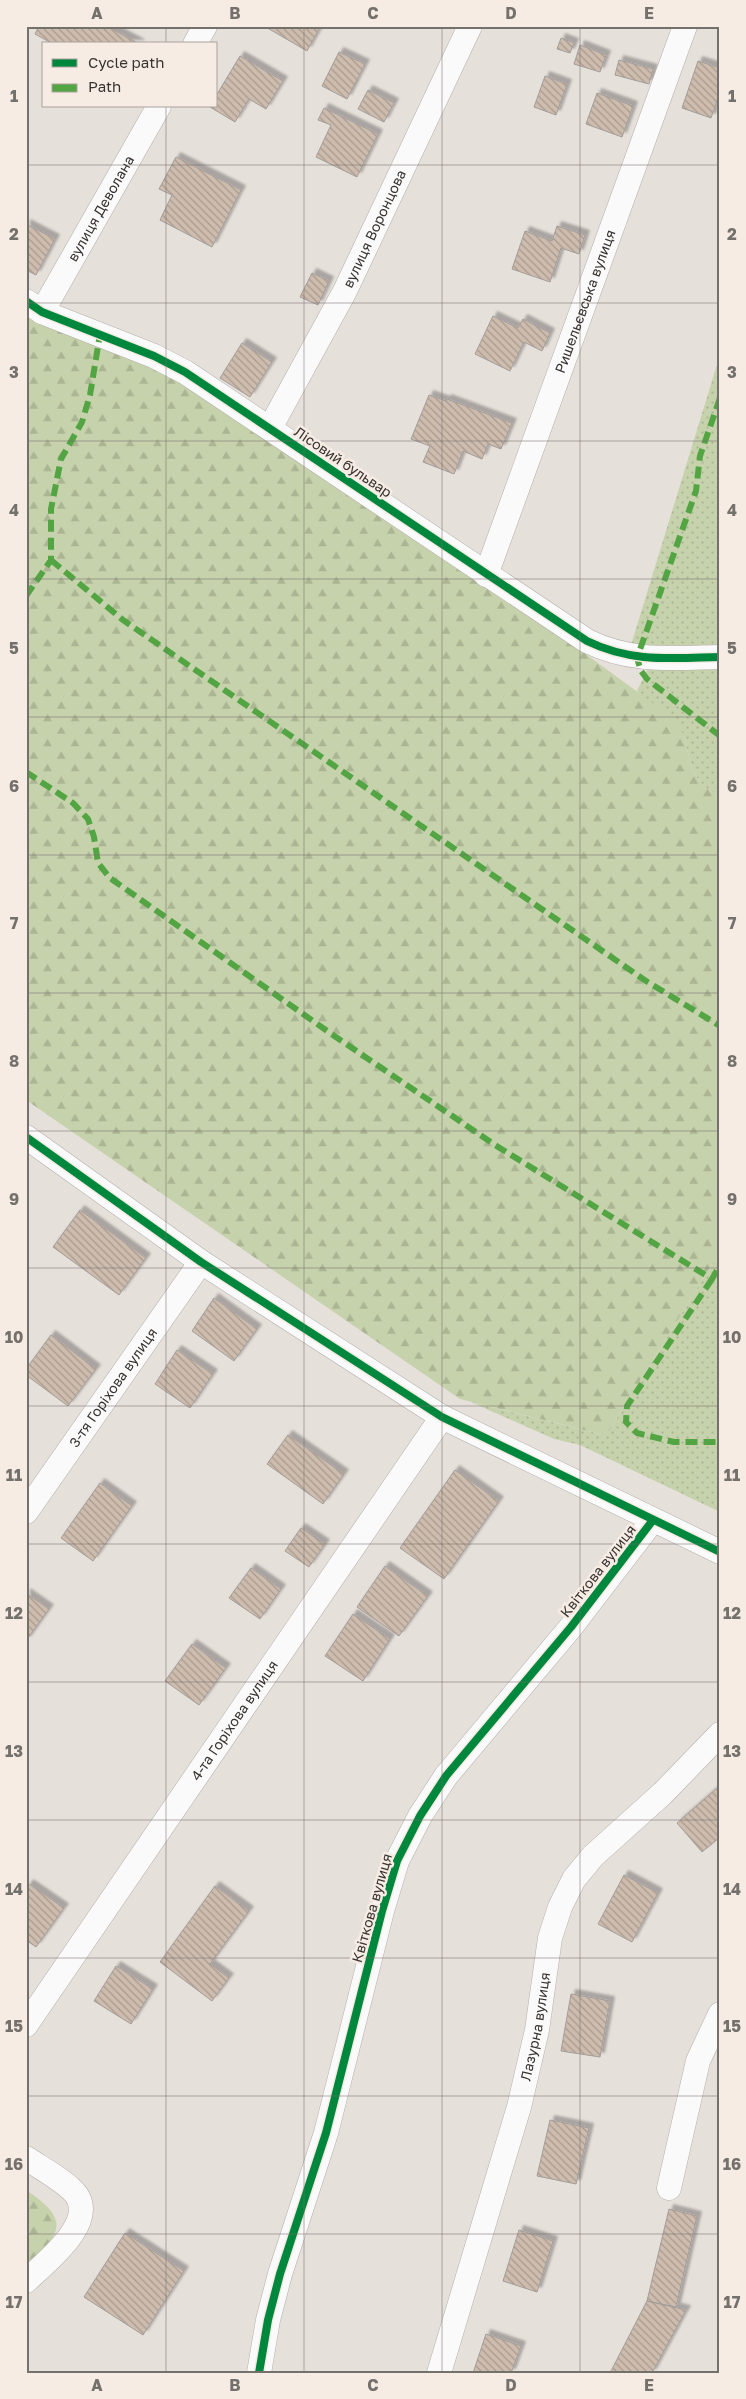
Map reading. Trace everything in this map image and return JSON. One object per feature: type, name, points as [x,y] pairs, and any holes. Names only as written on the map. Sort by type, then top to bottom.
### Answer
[{"type":"street","points":[[196,42],[205,26]]},
{"type":"street","name":"вулиця Воронцова","points":[[270,428],[345,291],[470,26]]},
{"type":"street","name":"Ришельєвська вулиця","points":[[486,575],[685,26]]},
{"type":"street","name":"вулиця Деволана","points":[[34,306],[158,108]]},
{"type":"street","name":"Лісовий бульвар","points":[[34,306],[154,356],[177,368],[588,641],[610,652],[637,658],[720,657]]},
{"type":"street","points":[[26,1137],[201,1262],[442,1417],[720,1552]]},
{"type":"street","name":"3-тя Горіхова вулиця","points":[[26,1512],[201,1262]]},
{"type":"street","name":"4-та Горіхова вулиця","points":[[26,2025],[442,1417]]},
{"type":"street","name":"Квіткова вулиця","points":[[259,2373],[268,2320],[326,2133],[382,1911],[397,1861],[420,1816],[446,1776],[572,1627],[653,1520]]},
{"type":"street","name":"Лазурна вулиця","points":[[439,2373],[519,2107],[537,2030],[550,1938],[560,1907],[574,1879],[593,1856],[663,1793],[720,1734]]},
{"type":"street","points":[[669,2188],[698,2061],[720,2014]]},
{"type":"street","points":[[26,2158],[72,2190],[79,2200],[80,2212],[72,2235],[26,2281]]},
{"type":"green space","points":[[26,309],[170,375],[580,650],[672,717],[684,735],[692,770],[703,786],[720,797],[720,1251],[609,1431],[600,1434],[460,1399],[26,1100]]},
{"type":"green space","points":[[720,355],[720,646],[631,645]]},
{"type":"green space","points":[[720,664],[720,797],[703,786],[692,770],[684,735],[637,691],[648,668]]},
{"type":"green space","points":[[720,1251],[720,1512],[580,1445],[554,1439],[471,1402],[600,1434],[609,1431]]},
{"type":"green space","points":[[26,2190],[50,2210],[55,2219],[56,2227],[54,2235],[48,2244],[26,2266]]},
{"type":"building","points":[[39,26],[106,26],[136,42],[49,42],[35,34]]},
{"type":"building","points":[[264,26],[315,26],[319,29],[307,51]]},
{"type":"building","points":[[561,38],[574,43],[570,53],[557,49]]},
{"type":"building","points":[[580,45],[606,55],[600,72],[574,64]]},
{"type":"building","points":[[339,52],[365,64],[347,99],[322,86]]},
{"type":"building","points":[[240,56],[283,81],[266,109],[249,99],[235,122],[212,108],[218,108],[218,93]]},
{"type":"building","points":[[619,60],[653,69],[649,84],[615,75]]},
{"type":"building","points":[[698,61],[720,68],[720,92],[711,118],[682,108]]},
{"type":"building","points":[[545,76],[567,84],[556,115],[534,107]]},
{"type":"building","points":[[368,90],[394,103],[384,122],[358,109]]},
{"type":"building","points":[[597,93],[633,106],[622,137],[586,124]]},
{"type":"building","points":[[324,108],[378,134],[357,177],[316,157],[331,125],[318,120]]},
{"type":"building","points":[[176,157],[241,190],[212,247],[160,220],[172,195],[159,189]]},
{"type":"building","points":[[26,224],[55,239],[36,275],[26,270]]},
{"type":"building","points":[[557,226],[585,235],[579,254],[561,248],[550,282],[512,269],[525,231],[552,241]]},
{"type":"building","points":[[312,273],[329,281],[318,305],[300,297]]},
{"type":"building","points":[[493,316],[518,328],[523,319],[550,333],[542,351],[524,342],[510,371],[475,354]]},
{"type":"building","points":[[242,343],[272,362],[250,397],[220,378]]},
{"type":"building","points":[[429,395],[446,401],[447,399],[512,423],[501,449],[488,444],[482,459],[463,451],[454,474],[423,462],[430,446],[411,439]]},
{"type":"building","points":[[80,1210],[146,1258],[119,1295],[53,1247]]},
{"type":"building","points":[[214,1298],[257,1329],[234,1361],[192,1331]]},
{"type":"building","points":[[51,1335],[96,1369],[68,1406],[26,1375],[26,1369]]},
{"type":"building","points":[[177,1350],[213,1374],[190,1408],[155,1384]]},
{"type":"building","points":[[288,1435],[344,1474],[323,1504],[267,1464]]},
{"type":"building","points":[[455,1470],[499,1501],[444,1579],[400,1548]]},
{"type":"building","points":[[100,1483],[132,1506],[93,1561],[61,1538]]},
{"type":"building","points":[[301,1528],[325,1544],[309,1567],[285,1551]]},
{"type":"building","points":[[385,1566],[428,1596],[399,1636],[357,1607]]},
{"type":"building","points":[[251,1568],[281,1589],[260,1619],[229,1598]]},
{"type":"building","points":[[26,1593],[49,1609],[26,1641]]},
{"type":"building","points":[[353,1614],[390,1639],[363,1681],[325,1656]]},
{"type":"building","points":[[192,1644],[226,1668],[199,1705],[165,1681]]},
{"type":"building","points":[[716,1789],[720,1793],[720,1837],[702,1852],[677,1823]]},
{"type":"building","points":[[624,1875],[658,1893],[632,1942],[598,1924]]},
{"type":"building","points":[[29,1884],[64,1908],[36,1947],[26,1940],[26,1888]]},
{"type":"building","points":[[215,1886],[249,1911],[210,1964],[229,1978],[212,2001],[160,1962]]},
{"type":"building","points":[[116,1966],[153,1989],[131,2024],[94,2001]]},
{"type":"building","points":[[571,1994],[610,2001],[600,2057],[561,2051]]},
{"type":"building","points":[[550,2120],[589,2128],[576,2184],[537,2176]]},
{"type":"building","points":[[669,2209],[697,2216],[676,2307],[647,2301]]},
{"type":"building","points":[[519,2230],[553,2241],[537,2292],[503,2281]]},
{"type":"building","points":[[125,2233],[184,2271],[143,2335],[84,2297]]},
{"type":"building","points":[[647,2301],[686,2310],[652,2373],[610,2373]]},
{"type":"building","points":[[486,2334],[521,2346],[511,2373],[473,2373]]},
{"type":"marked path","points":[[26,596],[51,560],[51,509],[61,459],[82,422],[90,395],[100,334]]},
{"type":"marked path","points":[[720,398],[700,456],[696,491],[637,658],[641,671],[647,679],[720,736]]},
{"type":"marked path","points":[[51,560],[123,620],[646,981],[720,1026]]},
{"type":"marked path","points":[[26,772],[73,803],[88,819],[94,837],[98,863],[110,878],[330,1033],[495,1145],[712,1279],[720,1265]]},
{"type":"marked path","points":[[712,1279],[627,1406],[626,1422],[637,1433],[674,1442],[716,1442],[720,1439]]},
{"type":"cycle path","points":[[26,301],[42,312],[154,356],[185,372],[587,641],[620,653],[652,658],[720,657]]},
{"type":"cycle path","points":[[26,1137],[201,1262],[442,1417],[720,1552]]},
{"type":"cycle path","points":[[259,2373],[268,2320],[280,2274],[326,2133],[382,1911],[397,1861],[420,1816],[446,1776],[571,1627],[653,1520]]}]
